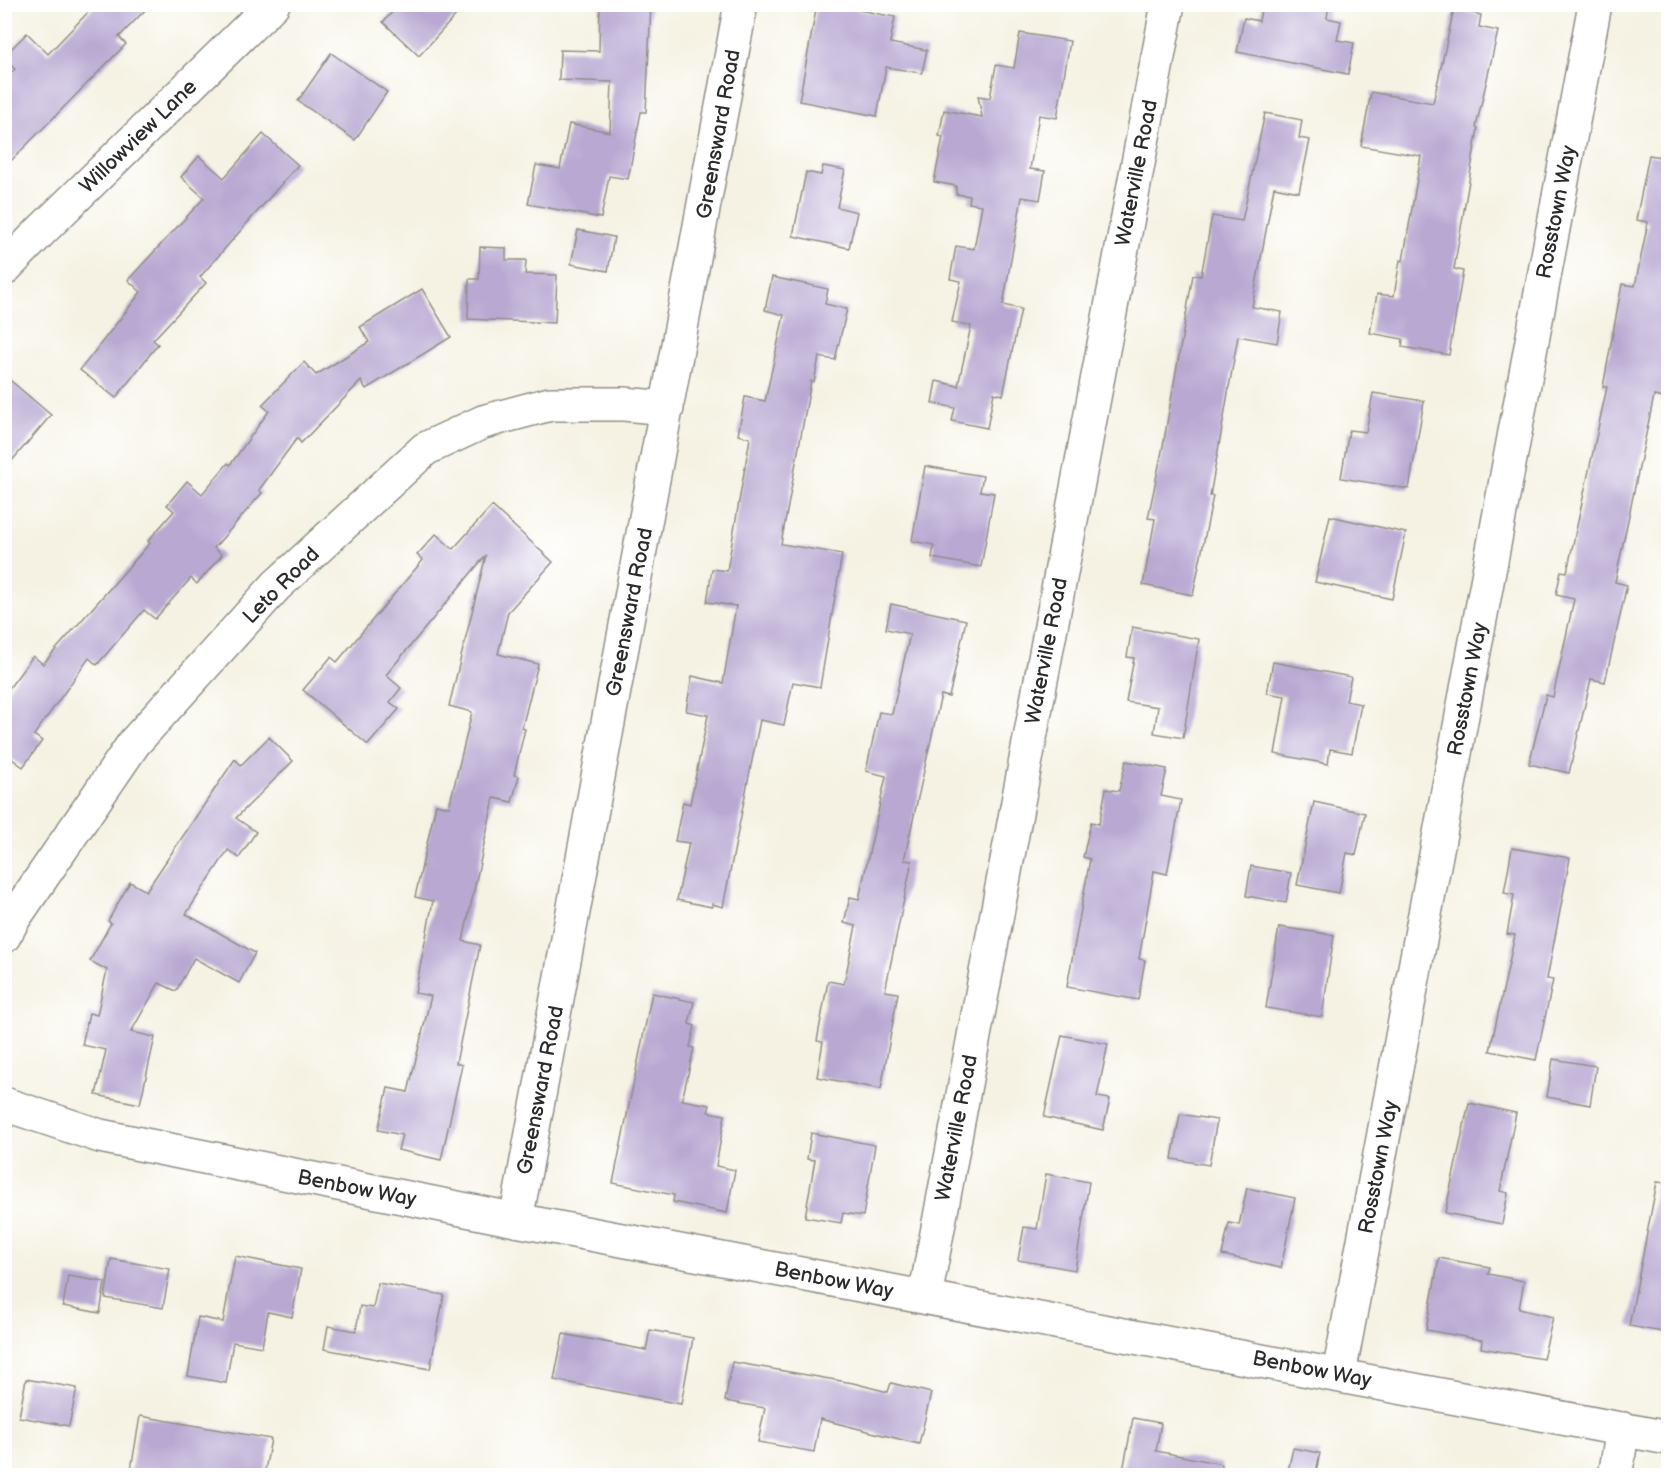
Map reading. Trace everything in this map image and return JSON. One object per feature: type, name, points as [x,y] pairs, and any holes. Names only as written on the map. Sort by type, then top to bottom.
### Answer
[{"type":"street","name":"Willowview Lane","points":[[4,269],[273,4]]},
{"type":"street","name":"Greensward Road","points":[[516,1220],[741,4]]},
{"type":"street","name":"Waterville Road","points":[[925,1297],[1168,4]]},
{"type":"street","name":"Rosstown Way","points":[[1339,1374],[1595,4]]},
{"type":"street","name":"Leto Road","points":[[4,936],[134,742],[276,586],[425,449],[483,422],[550,404],[624,404],[667,408]]},
{"type":"street","name":"Benbow Way","points":[[4,1104],[100,1136],[516,1220],[1668,1438]]},
{"type":"street","points":[[1615,1476],[1623,1429]]},
{"type":"building","points":[[96,4],[151,4],[119,37],[126,44],[4,168],[4,79],[15,69],[4,59],[4,56],[27,33],[48,54]]},
{"type":"building","points":[[400,4],[466,4],[419,56],[383,22]]},
{"type":"building","points":[[600,4],[651,4],[646,112],[641,112],[628,179],[609,176],[601,218],[528,204],[536,165],[560,169],[569,124],[610,132],[612,82],[559,80],[560,50],[599,51]]},
{"type":"building","points":[[817,4],[895,17],[890,43],[927,50],[922,73],[886,67],[877,116],[799,101]]},
{"type":"building","points":[[1262,4],[1329,4],[1327,18],[1341,21],[1337,40],[1354,43],[1348,74],[1237,52],[1244,18],[1259,21]]},
{"type":"building","points":[[1454,9],[1481,15],[1479,27],[1498,31],[1476,127],[1478,128],[1454,269],[1463,271],[1449,355],[1402,347],[1403,339],[1370,333],[1377,294],[1394,296],[1400,260],[1403,261],[1421,156],[1361,146],[1371,92],[1433,103]]},
{"type":"building","points":[[1020,33],[1070,41],[1057,118],[1039,115],[1030,169],[1045,171],[1040,200],[1022,197],[1003,305],[1021,309],[1003,395],[994,393],[987,428],[952,421],[955,408],[932,403],[936,381],[958,386],[971,326],[952,322],[961,281],[950,279],[956,246],[974,249],[982,205],[969,203],[970,196],[956,194],[956,186],[934,182],[943,137],[939,136],[944,110],[982,117],[978,96],[990,98],[996,65],[1014,68]]},
{"type":"building","points":[[331,53],[387,92],[355,140],[298,101]]},
{"type":"building","points":[[1265,113],[1302,120],[1299,138],[1310,140],[1299,192],[1274,187],[1252,307],[1282,312],[1277,343],[1238,336],[1210,496],[1213,496],[1193,595],[1143,585],[1155,519],[1148,518],[1193,275],[1201,276],[1212,216],[1242,221]]},
{"type":"building","points":[[263,134],[298,165],[200,277],[206,283],[153,340],[158,344],[116,398],[80,370],[141,292],[128,280],[204,198],[181,177],[199,156],[224,178]]},
{"type":"building","points":[[1649,155],[1668,158],[1668,399],[1654,396],[1615,582],[1627,585],[1605,682],[1591,679],[1569,773],[1529,764],[1546,695],[1553,697],[1574,599],[1556,595],[1561,571],[1567,572],[1607,387],[1603,387],[1622,284],[1635,286],[1648,222],[1636,220]]},
{"type":"building","points":[[823,166],[845,170],[837,207],[857,212],[849,248],[793,236],[806,172],[821,175]]},
{"type":"building","points":[[578,230],[614,237],[608,271],[571,264]]},
{"type":"building","points":[[480,247],[506,248],[506,260],[526,260],[525,274],[557,275],[555,323],[468,319],[469,279],[479,279]]},
{"type":"building","points":[[772,277],[828,289],[825,304],[847,309],[835,360],[819,357],[814,382],[811,381],[781,544],[842,554],[820,687],[793,682],[784,725],[760,720],[723,907],[712,904],[712,907],[677,900],[689,843],[675,841],[683,802],[690,804],[708,715],[686,711],[692,676],[723,683],[736,606],[707,602],[712,569],[727,571],[750,438],[738,435],[745,397],[765,401],[784,315],[765,310]]},
{"type":"building","points":[[422,289],[451,337],[366,389],[361,381],[301,443],[297,438],[259,490],[262,493],[214,548],[222,555],[197,584],[191,578],[155,619],[144,610],[97,665],[89,658],[34,735],[42,741],[23,767],[4,753],[4,695],[33,656],[43,664],[150,543],[148,541],[174,511],[167,505],[187,481],[202,494],[228,463],[230,465],[269,411],[262,405],[304,362],[316,375],[369,342],[360,327]]},
{"type":"building","points":[[4,375],[51,415],[4,470]]},
{"type":"building","points":[[1373,393],[1424,401],[1409,489],[1341,478],[1349,430],[1366,432]]},
{"type":"building","points":[[925,466],[983,476],[980,491],[994,493],[981,567],[932,558],[934,545],[912,541]]},
{"type":"building","points":[[492,506],[553,562],[508,612],[498,654],[538,664],[522,728],[525,729],[514,775],[519,776],[512,802],[494,798],[463,941],[480,945],[456,1063],[462,1065],[441,1160],[398,1150],[402,1135],[378,1130],[388,1088],[408,1092],[431,996],[415,993],[433,901],[415,897],[436,804],[449,807],[472,712],[449,706],[486,555],[386,675],[401,688],[390,702],[399,709],[368,745],[303,690],[331,657],[337,662],[423,560],[417,555],[436,534],[453,549]]},
{"type":"building","points":[[1330,516],[1406,533],[1392,599],[1315,582]]},
{"type":"building","points":[[891,604],[966,620],[949,697],[941,695],[904,860],[912,861],[885,991],[898,993],[881,1089],[817,1077],[823,1042],[817,1041],[828,981],[844,984],[856,926],[844,923],[850,897],[859,899],[886,776],[866,771],[879,712],[892,714],[910,634],[886,629]]},
{"type":"building","points":[[1132,627],[1199,639],[1183,738],[1154,733],[1158,707],[1126,702],[1134,658],[1127,657]]},
{"type":"building","points":[[1273,662],[1351,677],[1346,701],[1361,704],[1352,753],[1330,749],[1328,764],[1275,754],[1285,696],[1267,693]]},
{"type":"building","points":[[269,737],[293,761],[236,818],[256,832],[239,858],[228,850],[186,914],[255,953],[239,983],[194,958],[176,991],[159,983],[131,1032],[155,1037],[140,1104],[96,1095],[106,1050],[82,1045],[89,1013],[97,1015],[107,970],[90,961],[111,923],[108,921],[130,882],[146,891],[235,759],[241,765]]},
{"type":"building","points":[[1126,761],[1167,769],[1161,796],[1181,800],[1167,874],[1154,871],[1139,959],[1145,960],[1138,1000],[1067,987],[1090,859],[1083,857],[1091,822],[1099,824],[1106,789],[1119,791]]},
{"type":"building","points":[[1314,802],[1365,813],[1356,855],[1347,853],[1339,893],[1297,885]]},
{"type":"building","points":[[1512,848],[1570,858],[1547,979],[1553,980],[1536,1060],[1490,1051],[1515,935],[1507,934],[1514,895],[1504,893]]},
{"type":"building","points":[[1251,866],[1291,873],[1286,903],[1246,896]]},
{"type":"building","points":[[1279,927],[1334,935],[1322,1017],[1266,1008]]},
{"type":"building","points":[[652,993],[694,1002],[689,1024],[695,1026],[690,1047],[694,1048],[682,1100],[710,1105],[708,1112],[725,1115],[716,1166],[735,1170],[727,1213],[673,1202],[674,1195],[613,1183]]},
{"type":"building","points":[[1062,1035],[1108,1044],[1097,1097],[1110,1099],[1103,1130],[1044,1117]]},
{"type":"building","points":[[1553,1059],[1596,1066],[1590,1105],[1547,1097]]},
{"type":"building","points":[[1469,1103],[1516,1113],[1500,1191],[1508,1193],[1502,1224],[1445,1213]]},
{"type":"building","points":[[1180,1114],[1217,1120],[1209,1165],[1172,1159]]},
{"type":"building","points":[[811,1133],[875,1145],[863,1216],[843,1213],[841,1223],[805,1217],[815,1160],[807,1159]]},
{"type":"building","points":[[1046,1174],[1089,1182],[1075,1270],[1018,1260],[1024,1227],[1037,1229]]},
{"type":"building","points":[[1657,1182],[1668,1183],[1668,1333],[1629,1326]]},
{"type":"building","points":[[1247,1188],[1295,1198],[1281,1268],[1222,1255],[1229,1223],[1239,1225]]},
{"type":"building","points":[[235,1256],[301,1269],[292,1317],[268,1312],[262,1347],[233,1342],[226,1383],[188,1376],[198,1317],[223,1322]]},
{"type":"building","points":[[1439,1258],[1490,1267],[1488,1274],[1524,1281],[1519,1309],[1553,1317],[1543,1359],[1481,1348],[1482,1340],[1426,1330]]},
{"type":"building","points":[[111,1259],[170,1269],[163,1308],[105,1298]]},
{"type":"building","points":[[68,1276],[105,1282],[100,1313],[63,1306]]},
{"type":"building","points":[[378,1283],[444,1295],[430,1369],[324,1349],[328,1326],[356,1331],[360,1306],[373,1308]]},
{"type":"building","points":[[650,1330],[693,1338],[681,1404],[554,1380],[563,1334],[646,1350]]},
{"type":"building","points":[[732,1362],[853,1383],[888,1392],[891,1383],[931,1393],[919,1444],[820,1419],[814,1452],[758,1442],[765,1408],[725,1401]]},
{"type":"building","points":[[26,1379],[77,1388],[69,1426],[19,1417]]},
{"type":"building","points":[[140,1416],[271,1439],[264,1476],[130,1476]]},
{"type":"building","points":[[1133,1418],[1161,1423],[1156,1451],[1222,1464],[1221,1476],[1122,1476]]},
{"type":"building","points":[[1293,1448],[1320,1453],[1315,1476],[1287,1476]]}]
